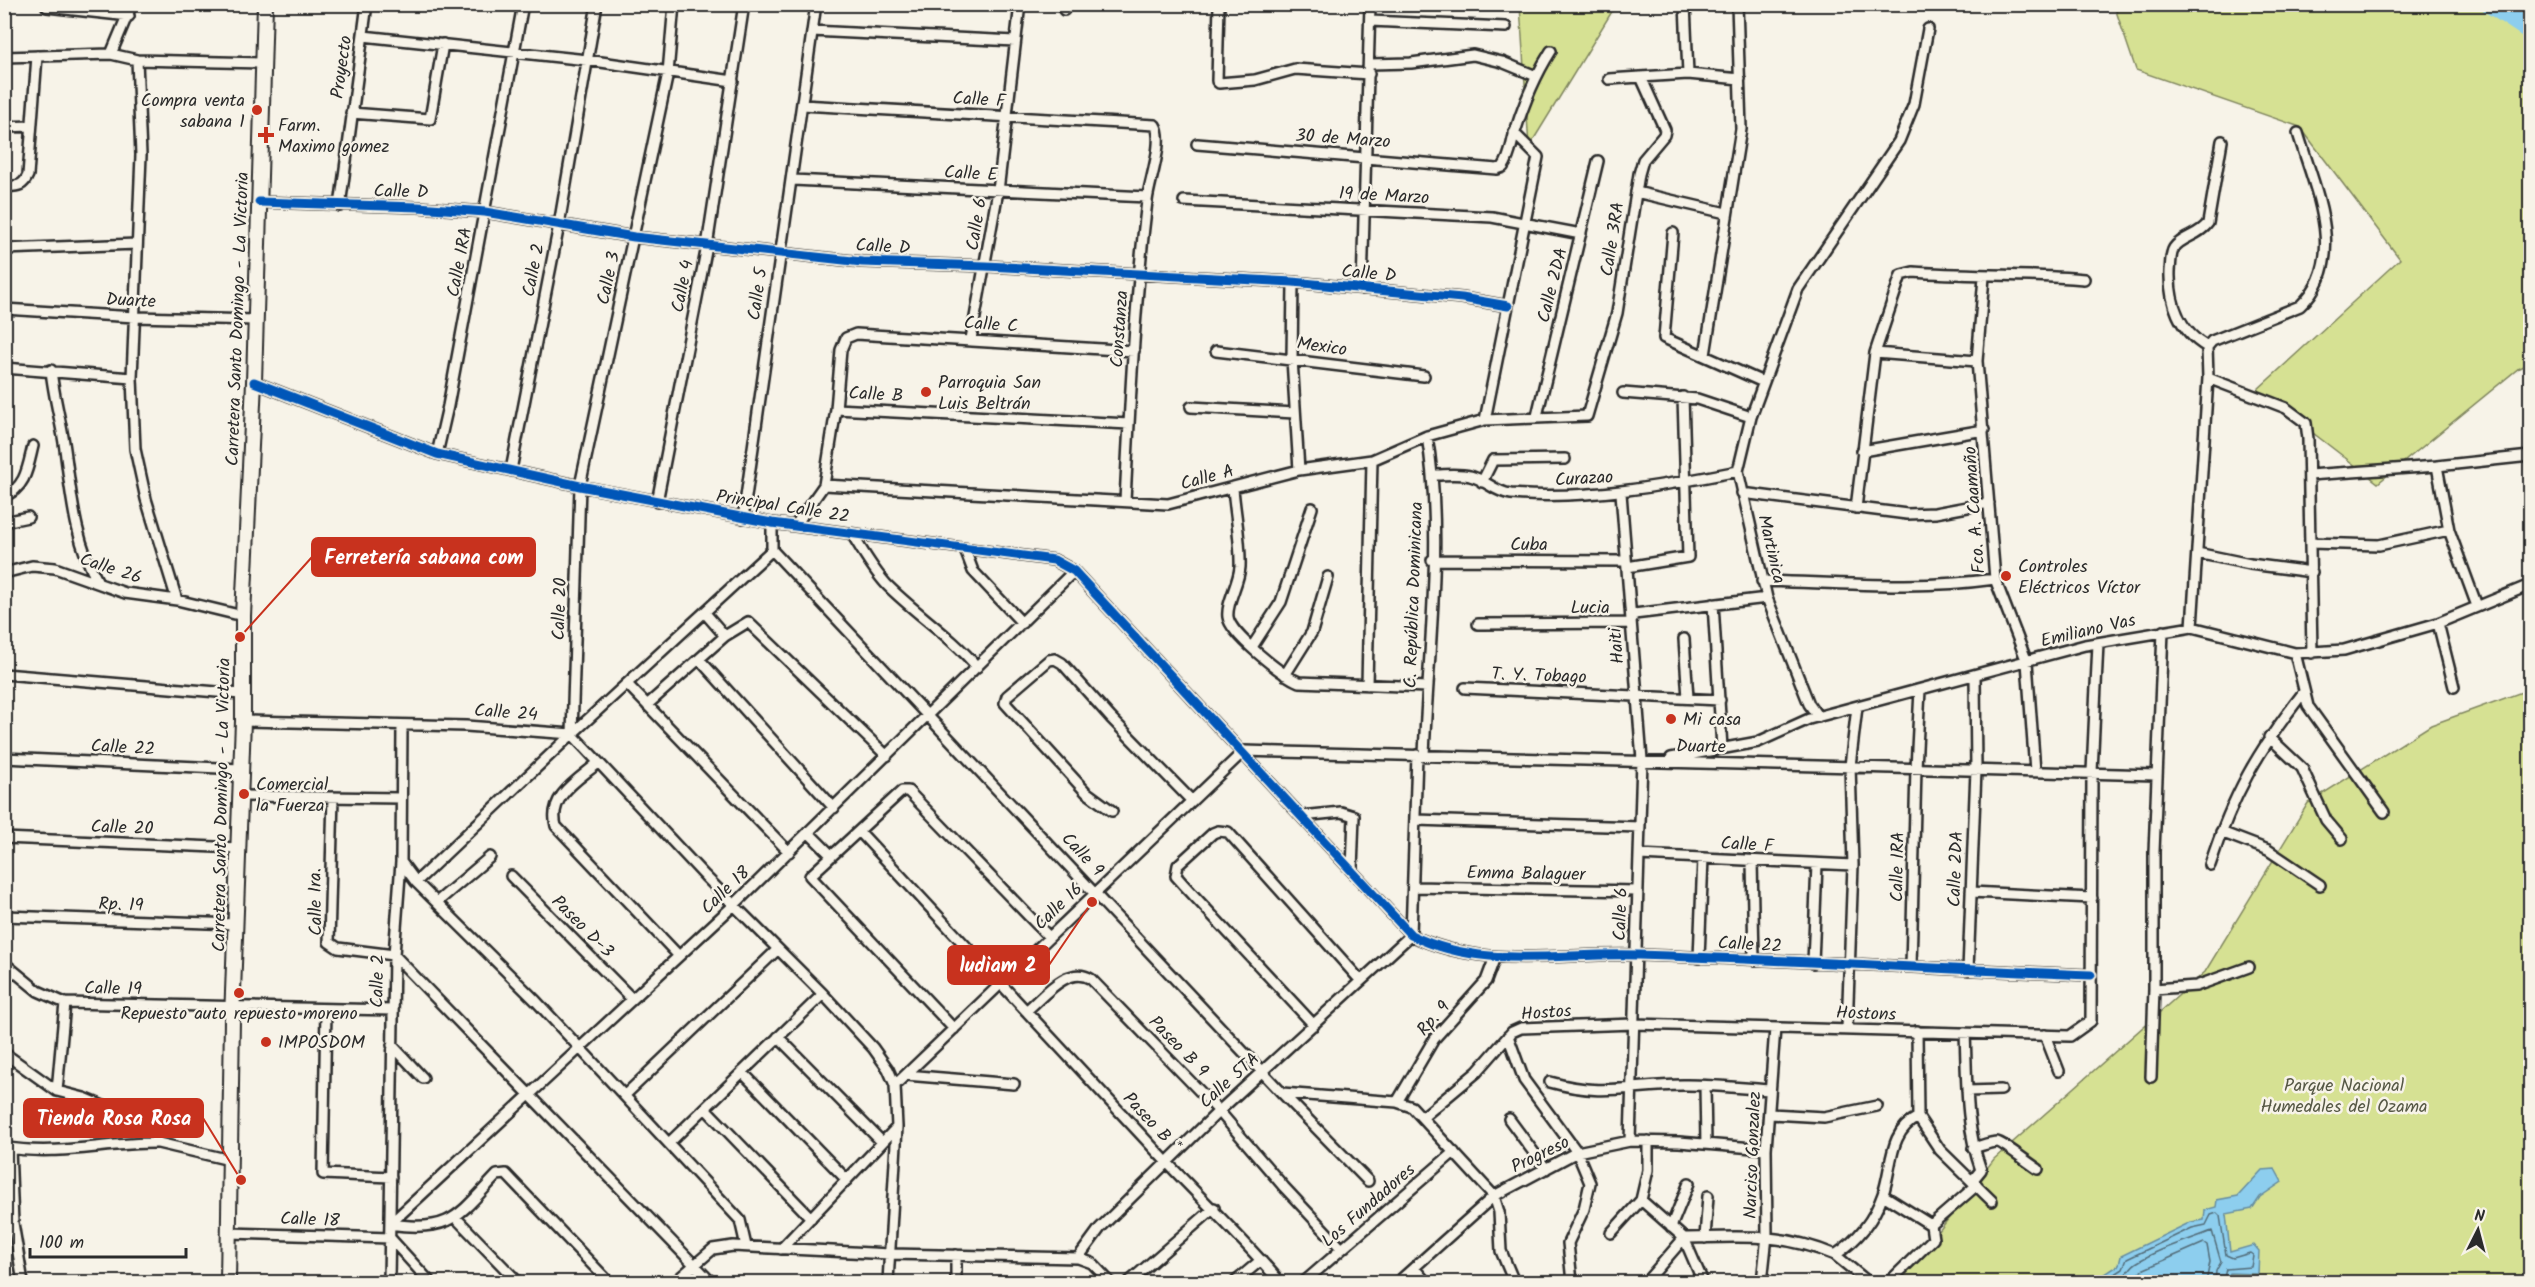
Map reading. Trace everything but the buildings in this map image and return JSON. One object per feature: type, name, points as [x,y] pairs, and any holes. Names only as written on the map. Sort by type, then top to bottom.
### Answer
[{"type":"main road","name":"Carretera Santo Domingo - La Victoria","points":[[228,1282],[233,1006],[243,721],[243,616],[254,382],[265,4]]},
{"type":"street","points":[[111,54],[129,16],[132,4]]},
{"type":"street","name":"Proyecto","points":[[340,206],[367,4]]},
{"type":"street","name":"Calle 1RA","points":[[437,454],[523,4]]},
{"type":"street","name":"Calle 2","points":[[511,470],[559,225],[597,4]]},
{"type":"street","name":"Calle 3","points":[[580,486],[668,73],[674,4]]},
{"type":"street","name":"Calle 4","points":[[657,502],[706,246],[744,4]]},
{"type":"street","name":"Calle 5","points":[[743,518],[780,254],[793,180],[816,4]]},
{"type":"street","name":"Calle 6","points":[[971,339],[998,191],[1020,4]]},
{"type":"street","points":[[1220,4],[1217,81],[1223,84],[1255,80],[1295,69],[1370,69],[1473,55],[1502,62],[1536,76]]},
{"type":"street","points":[[1362,289],[1365,156],[1370,69],[1370,4]]},
{"type":"street","points":[[1684,4],[1688,74]]},
{"type":"street","points":[[1705,355],[1741,129],[1737,4]]},
{"type":"street","points":[[47,7],[129,16]]},
{"type":"street","points":[[1370,21],[1506,27]]},
{"type":"street","name":"Martinica","points":[[1818,717],[1809,704],[1767,598],[1738,471],[1751,417],[1798,289],[1899,141],[1914,104],[1928,29]]},
{"type":"street","points":[[812,31],[1015,41]]},
{"type":"street","points":[[363,36],[587,60],[733,81]]},
{"type":"street","points":[[351,113],[432,117],[443,44]]},
{"type":"street","points":[[1485,420],[1538,156],[1514,134],[1536,76],[1551,51]]},
{"type":"street","points":[[4,57],[111,54],[137,60],[262,63]]},
{"type":"street","points":[[4,187],[25,183],[28,175],[37,56]]},
{"type":"street","points":[[137,60],[141,155],[132,378],[135,449],[146,499],[177,600]]},
{"type":"street","points":[[1609,79],[1688,74],[1740,79]]},
{"type":"street","name":"Calle 3RA","points":[[1588,415],[1617,313],[1643,160],[1664,135],[1665,130],[1641,77]]},
{"type":"street","name":"Calle F","points":[[802,105],[1155,125]]},
{"type":"street","name":"Constanza","points":[[1125,501],[1139,274],[1147,197],[1158,140],[1155,125]]},
{"type":"street","points":[[4,127],[31,126]]},
{"type":"street","points":[[2192,627],[2208,378],[2207,347],[2212,340],[2300,306],[2310,297],[2320,281],[2327,248],[2326,231],[2298,133]]},
{"type":"street","name":"30 de Marzo","points":[[1197,144],[1365,156],[1486,168],[1503,167],[1509,158],[1514,134]]},
{"type":"street","points":[[2207,347],[2193,339],[2175,309],[2169,290],[2171,261],[2173,250],[2178,243],[2202,231],[2208,223],[2222,141]]},
{"type":"street","name":"Calle 2DA","points":[[1537,416],[1598,161]]},
{"type":"street","name":"Calle E","points":[[793,180],[1147,197]]},
{"type":"street","points":[[1636,192],[1726,213]]},
{"type":"street","name":"19 de Marzo","points":[[1184,201],[1492,218],[1581,234]]},
{"type":"street","name":"Calle D","points":[[259,202],[418,207],[485,212],[634,237],[862,262],[1293,282],[1462,298],[1508,306]]},
{"type":"street","points":[[1673,233],[1664,338],[1763,382]]},
{"type":"street","points":[[4,249],[137,244]]},
{"type":"street","points":[[1856,508],[1875,353],[1901,275],[1912,272],[1984,277],[2018,274],[2084,279]]},
{"type":"street","name":"Fco. A. Caamaño","points":[[1984,277],[1977,361],[1995,579],[2027,662],[2035,771]]},
{"type":"street","points":[[1293,282],[1292,358],[1299,470]]},
{"type":"street","name":"Duarte","points":[[4,309],[135,317],[255,320]]},
{"type":"street","name":"Calle C","points":[[837,409],[841,350],[846,338],[856,334],[971,339],[1134,351]]},
{"type":"street","name":"Mexico","points":[[1216,351],[1292,358],[1424,376]]},
{"type":"street","points":[[1875,353],[1977,361]]},
{"type":"street","points":[[4,368],[132,378]]},
{"type":"street","points":[[51,370],[66,456],[69,493],[88,564],[98,582]]},
{"type":"street","points":[[2208,378],[2298,414],[2306,423],[2312,572],[2312,652]]},
{"type":"street","name":"Principal Calle 22","points":[[254,382],[437,454],[580,486],[772,523],[1054,560],[1074,571],[1244,751],[1411,935]]},
{"type":"street","points":[[1623,393],[1683,397],[1705,401],[1751,417]]},
{"type":"street","points":[[1683,397],[1684,482]]},
{"type":"street","points":[[1191,407],[1295,413]]},
{"type":"street","points":[[795,526],[824,485],[837,409]]},
{"type":"street","name":"Calle B","points":[[837,409],[1129,424]]},
{"type":"street","name":"Calle A","points":[[824,485],[1168,504],[1299,470],[1372,460],[1427,436],[1485,420],[1588,415]]},
{"type":"street","points":[[1862,451],[1984,430]]},
{"type":"street","name":"C. República Dominicana","points":[[1411,935],[1432,560],[1433,475],[1427,436]]},
{"type":"street","points":[[4,496],[18,489],[22,483],[33,446]]},
{"type":"street","points":[[2309,475],[2530,456]]},
{"type":"street","points":[[1482,482],[1493,460],[1565,459]]},
{"type":"street","points":[[1367,686],[1372,460]]},
{"type":"street","points":[[2438,465],[2449,530],[2477,606]]},
{"type":"street","name":"Curazao","points":[[1433,475],[1469,475],[1498,491],[1575,497],[1621,493],[1738,471]]},
{"type":"street","name":"Cuba","points":[[1432,560],[1626,564],[1688,557],[1684,482]]},
{"type":"street","name":"Calle 20","points":[[572,734],[580,486]]},
{"type":"street","points":[[1233,488],[1240,565],[1228,617],[1233,627],[1252,647],[1285,675],[1308,683],[1426,687]]},
{"type":"street","name":"Haiti","points":[[1621,493],[1630,623],[1647,761]]},
{"type":"street","points":[[1742,493],[1856,508],[1926,513],[1989,503]]},
{"type":"street","points":[[1252,647],[1281,602],[1312,508]]},
{"type":"street","points":[[4,522],[28,516]]},
{"type":"street","points":[[416,882],[572,734],[628,685],[772,550],[772,523]]},
{"type":"street","points":[[2310,543],[2379,545],[2449,530]]},
{"type":"street","points":[[852,534],[887,584],[945,637],[960,646],[977,667]]},
{"type":"street","name":"Calle 9","points":[[772,550],[1096,892],[1282,1093],[1368,1181]]},
{"type":"street","points":[[965,550],[973,571],[1022,623]]},
{"type":"street","points":[[2197,553],[2250,564],[2312,572]]},
{"type":"street","name":"Calle 26","points":[[4,573],[32,566],[55,568],[125,593],[177,600],[243,616]]},
{"type":"street","name":"Calle 18","points":[[390,1224],[734,905],[1074,571]]},
{"type":"street","points":[[1285,675],[1311,634],[1328,577]]},
{"type":"street","points":[[1762,581],[1902,587],[1948,586],[1995,579]]},
{"type":"street","name":"Emiliano Vas","points":[[1647,761],[1758,742],[1818,717],[2098,643],[2192,627],[2295,653],[2344,650],[2438,623],[2530,585]]},
{"type":"street","name":"Lucia","points":[[1478,624],[1630,623],[1635,614],[1767,598]]},
{"type":"street","points":[[1713,604],[1722,748]]},
{"type":"street","points":[[705,613],[725,636]]},
{"type":"street","points":[[647,705],[725,636],[746,622],[751,622],[887,756]]},
{"type":"street","points":[[2438,623],[2454,687]]},
{"type":"street","points":[[2151,1077],[2156,776],[2163,631]]},
{"type":"street","points":[[1684,639],[1688,698]]},
{"type":"street","points":[[2091,975],[2092,772],[2098,643]]},
{"type":"street","points":[[2295,653],[2308,706],[2384,812]]},
{"type":"street","points":[[699,659],[834,808]]},
{"type":"street","points":[[1112,812],[1086,792],[1005,703],[1007,696],[1049,660],[1055,659],[1062,663],[1192,801]]},
{"type":"street","points":[[4,674],[242,694]]},
{"type":"street","name":"Calle 2DA","points":[[1968,970],[1976,770],[1975,676]]},
{"type":"street","points":[[628,685],[789,852]]},
{"type":"street","name":"T. Y. Tobago","points":[[1465,688],[1637,694],[1720,700]]},
{"type":"street","name":"Calle 1RA","points":[[1911,967],[1920,690]]},
{"type":"street","points":[[2210,865],[2220,832],[2243,779],[2269,737],[2304,693]]},
{"type":"street","points":[[1847,1029],[1853,865],[1850,766],[1857,707]]},
{"type":"street","name":"Calle 24","points":[[243,721],[466,726],[572,734]]},
{"type":"street","name":"Calle 2","points":[[389,1282],[394,955],[401,862],[402,725]]},
{"type":"street","points":[[572,734],[705,876],[823,994],[873,1048],[888,1069],[895,1085],[897,1127],[888,1282]]},
{"type":"street","points":[[2269,737],[2302,768],[2326,820],[2342,839]]},
{"type":"street","name":"Duarte","points":[[1244,751],[2092,772],[2156,776]]},
{"type":"street","name":"Calle 16","points":[[895,1085],[1244,751]]},
{"type":"street","name":"Calle 22","points":[[4,758],[241,769]]},
{"type":"street","name":"Calle 6","points":[[1630,1141],[1637,891],[1640,827],[1647,761]]},
{"type":"street","points":[[598,763],[560,797],[555,807],[556,826],[679,956]]},
{"type":"street","points":[[954,1029],[810,879],[832,856],[902,791],[908,790],[1049,937]]},
{"type":"street","points":[[241,796],[401,798]]},
{"type":"street","name":"Calle 1ra.","points":[[333,797],[329,942],[338,948],[394,955]]},
{"type":"street","points":[[1302,816],[1341,812],[1354,816],[1352,870]]},
{"type":"street","points":[[1416,820],[1640,827]]},
{"type":"street","name":"Paseo B *","points":[[859,831],[1000,985],[1167,1162],[1214,1208],[1280,1282]]},
{"type":"street","points":[[808,832],[832,856]]},
{"type":"street","points":[[1314,1025],[1176,876],[1178,865],[1213,833],[1228,832],[1361,981]]},
{"type":"street","points":[[2220,832],[2268,850],[2320,885]]},
{"type":"street","name":"Calle 20","points":[[4,838],[239,848]]},
{"type":"street","name":"Calle F","points":[[1639,855],[1853,865]]},
{"type":"street","points":[[436,902],[490,857]]},
{"type":"street","points":[[1700,958],[1703,858]]},
{"type":"street","points":[[1752,861],[1754,960]]},
{"type":"street","points":[[401,862],[416,882],[580,1048],[740,1220],[746,1246]]},
{"type":"street","points":[[1814,963],[1817,864]]},
{"type":"street","name":"Paseo D-3","points":[[511,876],[632,999]]},
{"type":"street","name":"Emma Balaguer","points":[[1414,887],[1637,891]]},
{"type":"street","points":[[1971,892],[2092,898]]},
{"type":"street","name":"Rp. 19","points":[[4,916],[237,924]]},
{"type":"street","name":"Calle 22","points":[[1411,935],[1444,950],[1495,957],[1635,955],[2091,975]]},
{"type":"street","name":"Calle 5TA","points":[[1078,1257],[1100,1228],[1219,1111],[1411,935]]},
{"type":"street","points":[[624,1095],[778,949]]},
{"type":"street","points":[[394,955],[711,1282]]},
{"type":"street","name":"Rp. 9","points":[[1397,1102],[1434,1039],[1486,981],[1495,957]]},
{"type":"street","name":"Calle 19","points":[[4,963],[38,991],[65,1003],[393,1010]]},
{"type":"street","points":[[2154,989],[2196,986],[2249,967]]},
{"type":"street","name":"Paseo B 9","points":[[1026,1011],[1066,977],[1085,975],[1219,1111],[1284,1187],[1342,1249]]},
{"type":"street","name":"Hostons","points":[[1634,1024],[2070,1036],[2091,1021],[2091,975]]},
{"type":"street","points":[[669,1143],[823,994]]},
{"type":"street","points":[[57,1091],[65,1003]]},
{"type":"street","points":[[326,1010],[323,1174],[391,1178]]},
{"type":"street","name":"Hostos","points":[[1423,1116],[1477,1072],[1508,1036],[1521,1028],[1634,1024]]},
{"type":"street","name":"Narciso Gonzalez","points":[[1762,1282],[1767,1236],[1766,1149],[1775,1028]]},
{"type":"street","points":[[1917,1031],[1918,1117],[1940,1150],[1992,1200]]},
{"type":"street","points":[[1931,1225],[1974,1183],[1981,1170],[1973,1148],[1967,1091],[1965,1033]]},
{"type":"street","points":[[2045,1035],[2059,1071]]},
{"type":"street","points":[[1508,1036],[1524,1080],[1577,1152],[1591,1187],[1568,1243],[1572,1282]]},
{"type":"street","points":[[778,1037],[882,1143]]},
{"type":"street","points":[[393,1045],[423,1078]]},
{"type":"street","points":[[4,1053],[57,1091],[84,1098],[148,1125],[158,1143]]},
{"type":"street","points":[[742,1072],[847,1180]]},
{"type":"street","points":[[906,1074],[1014,1084]]},
{"type":"street","points":[[1550,1082],[1588,1091],[1632,1090],[1686,1084],[1770,1089]]},
{"type":"street","points":[[1705,1086],[1706,1144]]},
{"type":"street","points":[[1967,1091],[2001,1090]]},
{"type":"street","points":[[1282,1093],[1397,1102],[1412,1107],[1423,1116],[1494,1196],[1499,1212],[1501,1251],[1514,1282]]},
{"type":"street","points":[[1769,1114],[1824,1117],[1877,1106]]},
{"type":"street","points":[[705,1108],[811,1218]]},
{"type":"street","points":[[1835,1255],[1862,1233],[1883,1195],[1899,1131],[1918,1117]]},
{"type":"street","points":[[1509,1119],[1546,1169]]},
{"type":"street","points":[[782,1249],[897,1127]]},
{"type":"street","name":"Progreso","points":[[1398,1282],[1494,1196],[1577,1152],[1630,1141],[1766,1149]]},
{"type":"street","points":[[1611,1233],[1641,1200],[1648,1170],[1648,1141]]},
{"type":"street","points":[[23,1282],[9,1223],[7,1148],[61,1151],[129,1142],[158,1143],[230,1160]]},
{"type":"street","points":[[1973,1148],[1996,1142],[2003,1143],[2017,1157],[2038,1168]]},
{"type":"street","name":"Los Fundadores","points":[[1304,1282],[1454,1152]]},
{"type":"street","points":[[390,1224],[422,1227],[441,1225],[456,1218],[497,1175],[506,1174],[609,1282]]},
{"type":"street","points":[[1671,1227],[1689,1183]]},
{"type":"street","points":[[1883,1195],[1931,1225],[1933,1239],[1889,1282]]},
{"type":"street","points":[[1705,1238],[1708,1196]]},
{"type":"street","points":[[1641,1200],[1684,1238],[1703,1282]]},
{"type":"street","points":[[1129,1282],[1214,1208]]},
{"type":"street","points":[[456,1218],[518,1282]]},
{"type":"street","name":"Calle 18","points":[[229,1233],[390,1238]]},
{"type":"street","points":[[1646,1282],[1684,1238],[1767,1236],[1820,1248],[1835,1255],[1868,1282]]},
{"type":"street","points":[[390,1238],[430,1282]]},
{"type":"street","points":[[675,1282],[714,1248],[746,1246],[890,1254],[1078,1257],[1092,1263],[1110,1282]]},
{"type":"street","points":[[956,1255],[956,1282]]},
{"type":"street","points":[[1235,1282],[1262,1260]]},
{"type":"street","points":[[1414,1268],[1426,1282]]},
{"type":"green space","points":[[1520,5],[1616,5],[1529,147]]},
{"type":"green space","points":[[2114,5],[2530,5],[2530,363],[2519,368],[2378,483],[2257,390],[2400,259],[2300,127],[2136,70]]},
{"type":"green space","name":"Parque Nacional Humedales del Ozama","points":[[2530,689],[2530,1282],[1896,1282],[1916,1261],[1994,1159],[2205,972],[2308,803],[2431,725]]},
{"type":"water","points":[[2275,1169],[2282,1182],[2260,1197],[2252,1209],[2226,1214],[2230,1252],[2254,1245],[2259,1251],[2258,1274],[2230,1273],[2228,1282],[2093,1282],[2119,1265],[2121,1256],[2191,1222],[2204,1220],[2205,1210],[2216,1207],[2217,1200],[2238,1196],[2262,1170]]},
{"type":"waterway","points":[[2491,4],[2530,30]]},
{"type":"cycle path","points":[[259,202],[418,207],[485,212],[634,237],[862,262],[1293,282],[1462,298],[1508,306]]},
{"type":"cycle path","points":[[254,382],[437,454],[580,486],[772,523],[1054,560],[1074,571],[1411,935],[1438,946],[1466,953],[1494,956],[1638,955],[2091,975]]},
{"type":"place","name":"Compra venta sabana 1","points":[[257,110]]},
{"type":"place","name":"Farm. Maximo gomez","points":[[266,135]]},
{"type":"place","name":"Parroquia San Luis Beltrán","points":[[926,392]]},
{"type":"place","name":"Controles Eléctricos Víctor","points":[[2006,576]]},
{"type":"place","name":"Ferretería sabana com","points":[[240,637]]},
{"type":"place","name":"Mi casa","points":[[1671,719]]},
{"type":"place","name":"Comercial la Fuerza","points":[[244,794]]},
{"type":"place","name":"ludiam 2","points":[[1092,902]]},
{"type":"place","name":"Repuesto auto repuesto moreno","points":[[239,993]]},
{"type":"place","name":"IMPOSDOM","points":[[266,1042]]},
{"type":"place","name":"Tienda Rosa Rosa","points":[[241,1180]]}]
